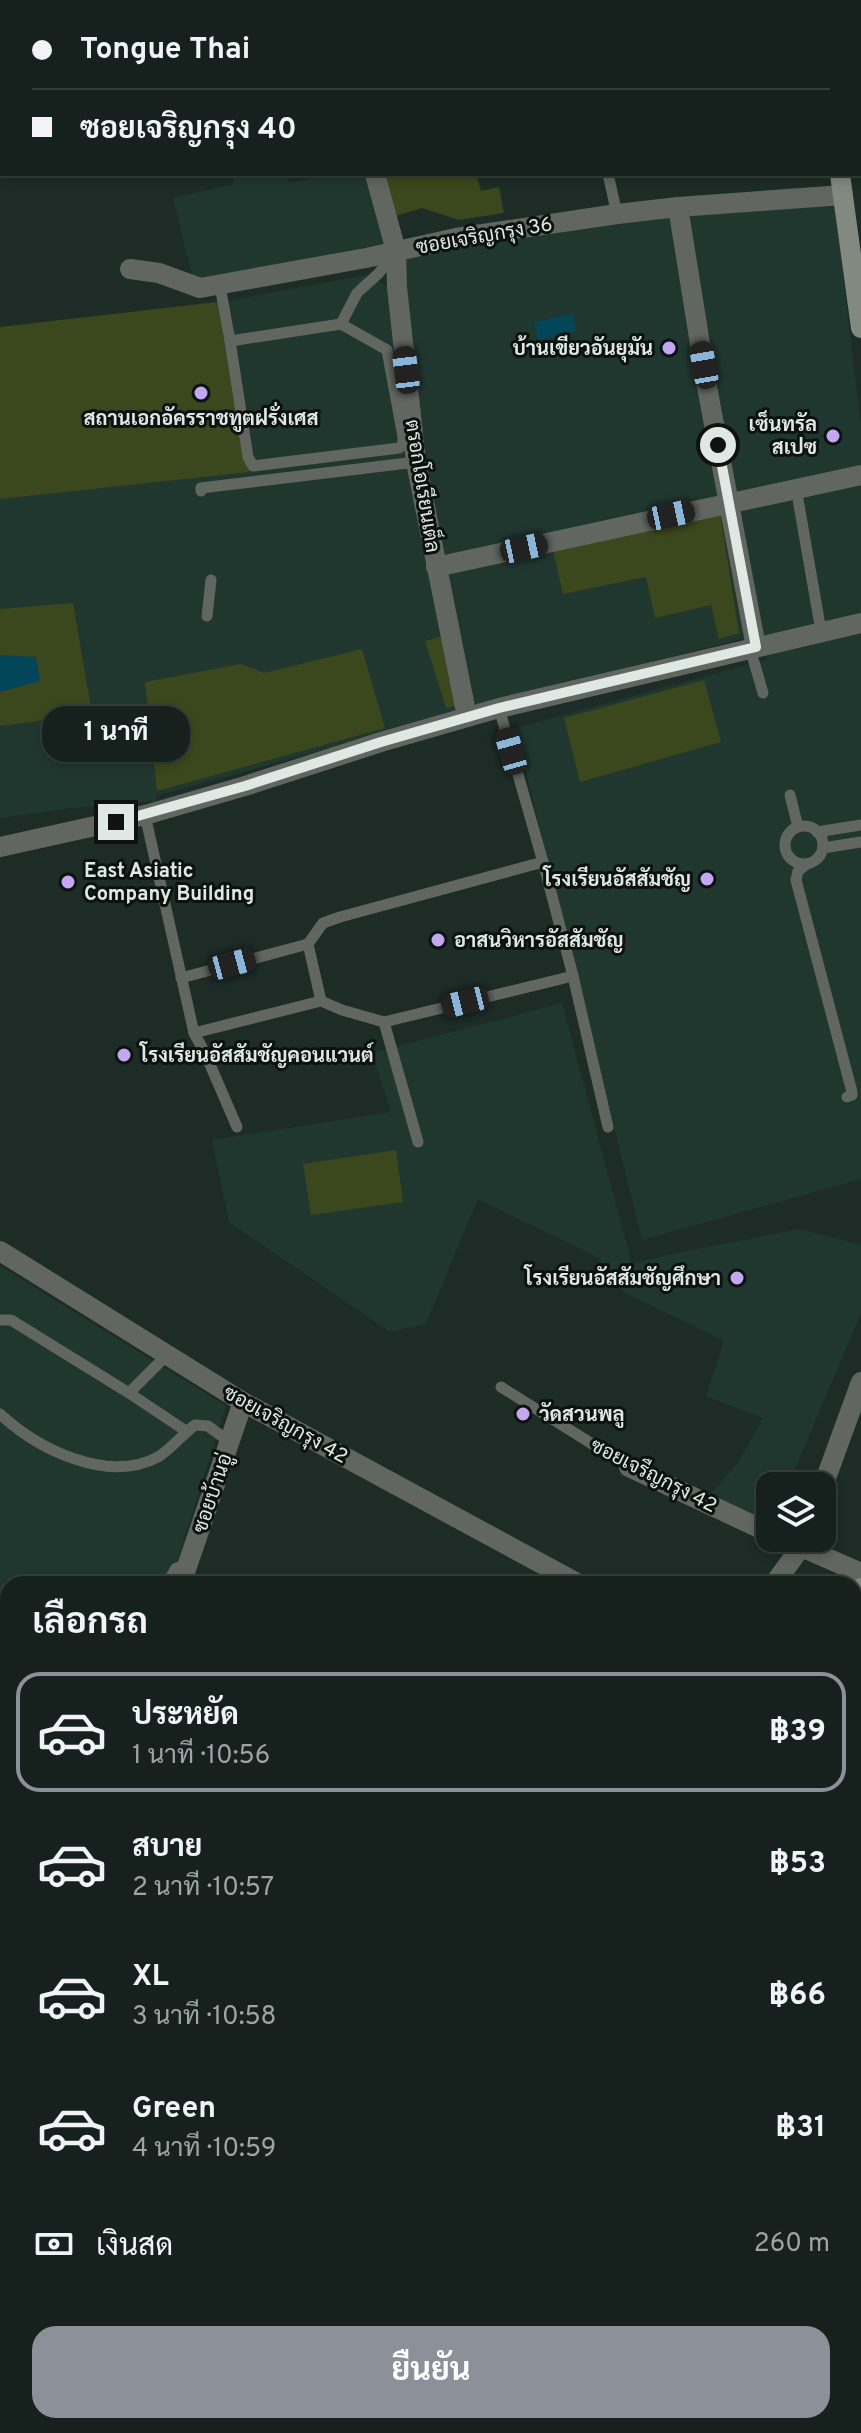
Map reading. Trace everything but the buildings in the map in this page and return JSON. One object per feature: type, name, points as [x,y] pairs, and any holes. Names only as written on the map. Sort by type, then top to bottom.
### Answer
[{"type":"main road","points":[[840,176],[858,274],[861,328]]},
{"type":"street","name":"ตรอกโอเรียนเต็ล","points":[[376,176],[396,251],[397,287],[416,462],[467,717]]},
{"type":"street","name":"ซอยเจริญกรุง 36","points":[[130,269],[164,275],[195,288],[220,286],[456,238],[617,214],[843,195]]},
{"type":"street","points":[[678,207],[753,648]]},
{"type":"street","points":[[436,567],[861,475]]},
{"type":"street","points":[[0,847],[145,815],[499,708],[861,623]]},
{"type":"street","name":"ซอยเจริญกรุง 42","points":[[0,1251],[243,1402],[564,1576]]},
{"type":"street","points":[[828,1472],[861,1382]]},
{"type":"street","name":"ซอยบ้านอู่","points":[[185,1576],[243,1402]]},
{"type":"street","name":"ซอยเจรืญกรุง 42","points":[[629,1467],[756,1526]]},
{"type":"street","points":[[779,1576],[795,1552]]},
{"type":"street","points":[[821,1552],[861,1573]]},
{"type":"lane","points":[[608,176],[617,214]]},
{"type":"lane","points":[[341,324],[357,293],[379,273],[396,251]]},
{"type":"lane","points":[[220,286],[248,457],[253,466],[399,448],[403,445],[387,350],[341,324],[230,341]]},
{"type":"lane","points":[[201,491],[201,488],[416,462]]},
{"type":"lane","points":[[796,488],[821,631]]},
{"type":"lane","points":[[207,616],[211,580]]},
{"type":"lane","points":[[753,648],[763,693]]},
{"type":"lane","points":[[499,708],[573,976],[608,1127]]},
{"type":"lane","points":[[790,795],[798,827]]},
{"type":"lane","points":[[145,815],[194,1033],[237,1127]]},
{"type":"lane","points":[[817,832],[861,825]]},
{"type":"lane","points":[[807,864],[791,858],[785,847],[787,838],[798,827],[805,826],[817,832],[823,848],[816,859],[798,871],[797,884],[852,1092],[847,1097]]},
{"type":"lane","points":[[823,848],[861,842]]},
{"type":"lane","points":[[181,978],[308,944],[323,923],[340,917],[543,862]]},
{"type":"lane","points":[[308,944],[321,1001]]},
{"type":"lane","points":[[194,1033],[321,1001],[384,1022],[573,976]]},
{"type":"lane","points":[[384,1022],[418,1142]]},
{"type":"lane","points":[[0,1320],[11,1320],[186,1431]]},
{"type":"lane","points":[[129,1393],[167,1355]]},
{"type":"lane","name":"ซอยเจรืญกรุง 42","points":[[501,1387],[629,1467]]},
{"type":"lane","points":[[0,1414],[13,1426],[58,1453],[98,1465],[134,1465],[159,1456],[195,1425],[208,1426],[230,1442]]},
{"type":"lane","points":[[172,1576],[180,1567],[183,1576]]},
{"type":"shaded area","points":[[233,176],[287,176],[289,183],[323,176],[372,176],[389,242],[198,285],[193,280],[173,198],[234,184]]},
{"type":"shaded area","points":[[834,201],[861,425],[861,1179],[642,1240],[515,728],[769,659],[741,639],[478,706],[469,700],[422,461],[402,256],[673,213]]},
{"type":"shaded area","points":[[366,275],[389,287],[457,713],[156,796],[156,801],[0,818],[0,327],[228,301]]},
{"type":"shaded area","name":"โรงเรียนอัสสัมชัญศึกษา","points":[[562,1003],[632,1264],[799,1229],[861,1245],[861,1313],[794,1472],[756,1472],[756,1521],[706,1500],[739,1461],[763,1418],[706,1396],[724,1341],[624,1292],[599,1258],[478,1199],[426,1324],[390,1332],[229,1222],[212,1140],[391,1112],[372,1053]]},
{"type":"shaded area","points":[[0,1266],[226,1406],[173,1576],[0,1576]]},
{"type":"green space","points":[[382,176],[477,176],[481,191],[499,187],[504,213],[459,220],[422,208],[393,217]]},
{"type":"green space","points":[[217,302],[250,472],[0,499],[0,327]]},
{"type":"green space","points":[[720,513],[739,633],[719,639],[711,605],[655,618],[646,577],[563,594],[553,550]]},
{"type":"green space","points":[[73,603],[92,714],[0,726],[0,609]]},
{"type":"green space","points":[[442,636],[456,706],[446,708],[425,641]]},
{"type":"green space","points":[[362,649],[385,728],[157,791],[145,682],[241,664],[264,673]]},
{"type":"green space","points":[[704,680],[721,742],[580,782],[564,718]]},
{"type":"green space","points":[[396,1150],[403,1202],[311,1215],[303,1164]]},
{"type":"water","points":[[572,314],[576,331],[539,340],[534,322]]},
{"type":"water","points":[[0,655],[36,657],[40,681],[0,692]]},
{"type":"place","name":"บ้านเขียวอันยุมัน","points":[[669,348]]},
{"type":"place","name":"สถานเอกอัครราชทูตฝรั่งเศส","points":[[201,393]]},
{"type":"place","name":"เซ็นทรัล สเปซ","points":[[833,436]]},
{"type":"place","name":"โรงเรียนอัสสัมชัญ","points":[[707,879]]},
{"type":"place","name":"East Asiatic Company Building","points":[[68,882]]},
{"type":"place","name":"อาสนวิหารอัสสัมชัญ","points":[[438,940]]},
{"type":"place","name":"โรงเรียนอัสสัมชัญคอนแวนต์","points":[[124,1055]]},
{"type":"place","name":"โรงเรียนอัสสัมชัญศึกษา","points":[[737,1278]]},
{"type":"place","name":"วัดสวนพลู","points":[[523,1414]]},
{"type":"route","points":[[116,822],[499,708],[756,647],[718,445]]}]
